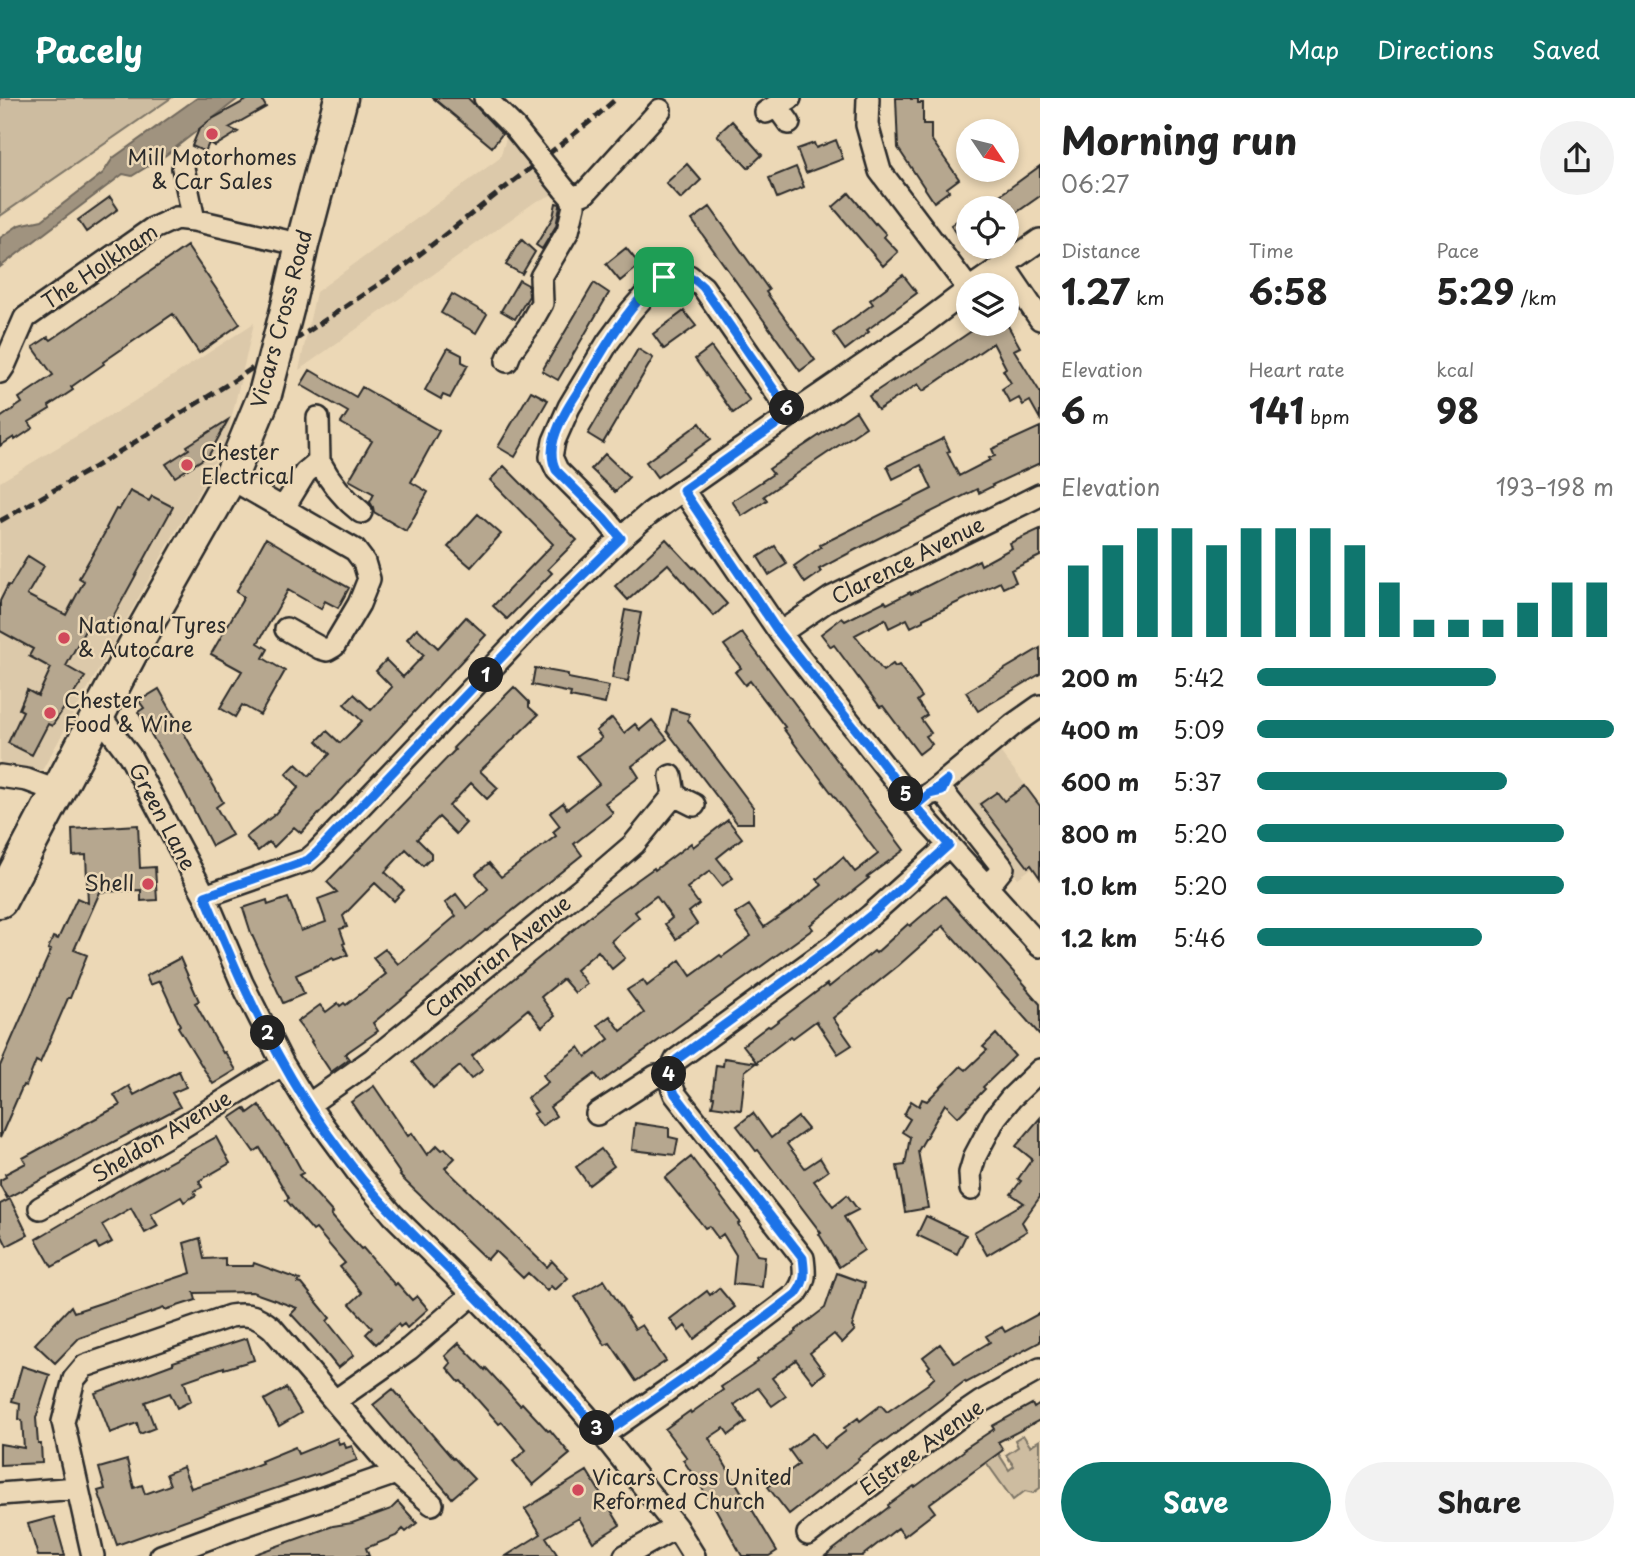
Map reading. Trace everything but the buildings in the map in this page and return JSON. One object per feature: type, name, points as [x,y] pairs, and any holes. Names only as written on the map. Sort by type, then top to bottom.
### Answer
[{"type":"highway","name":"Vicars Cross Road","points":[[0,901],[135,645],[230,478],[265,394],[341,98]]},
{"type":"street","points":[[485,98],[515,128],[568,194],[574,206],[568,231],[541,277],[542,303],[507,361]]},
{"type":"street","points":[[868,98],[867,125],[880,172],[956,273]]},
{"type":"street","points":[[778,105],[789,123]]},
{"type":"street","points":[[568,194],[585,193],[660,110]]},
{"type":"street","points":[[183,169],[194,220]]},
{"type":"street","name":"The Holkham","points":[[0,372],[25,318],[152,229],[176,218],[302,246]]},
{"type":"street","points":[[993,273],[1040,240]]},
{"type":"street","points":[[1004,266],[1040,319]]},
{"type":"street","points":[[621,538],[556,470],[551,452],[569,407],[608,342],[647,291],[659,281],[681,274],[698,282],[717,305],[791,414]]},
{"type":"street","points":[[205,896],[308,860],[537,620],[621,538],[650,513],[915,330],[956,298]]},
{"type":"street","points":[[318,418],[319,461],[328,478],[346,500],[361,512]]},
{"type":"street","points":[[284,509],[305,473],[319,461]]},
{"type":"street","points":[[230,478],[355,550],[363,562],[369,579],[359,604],[334,646],[327,650],[320,648],[286,629]]},
{"type":"street","points":[[683,490],[779,633],[869,746],[933,793],[1003,868],[995,878],[985,884]]},
{"type":"street","name":"Clarence Avenue","points":[[779,633],[831,598],[1040,495]]},
{"type":"street","points":[[933,793],[1013,725],[1040,706]]},
{"type":"street","name":"Green Lane","points":[[99,715],[130,756],[205,896],[242,983],[283,1064],[308,1105],[361,1178],[393,1215],[554,1378],[603,1435],[676,1527],[694,1556]]},
{"type":"street","points":[[0,776],[27,780],[57,791]]},
{"type":"street","name":"Cambrian Avenue","points":[[308,1105],[373,1059],[634,844],[672,785],[694,805]]},
{"type":"street","points":[[933,793],[949,845],[1040,946]]},
{"type":"street","points":[[603,1435],[695,1371],[796,1294],[803,1284],[803,1258],[675,1094],[668,1076],[676,1060],[834,945],[949,845]]},
{"type":"street","name":"Sheldon Avenue","points":[[40,1208],[178,1129],[283,1064]]},
{"type":"street","points":[[971,1189],[970,1173],[975,1156],[995,1118],[1040,1070]]},
{"type":"street","points":[[597,1114],[656,1076],[668,1076]]},
{"type":"street","points":[[335,1401],[409,1349],[473,1294]]},
{"type":"street","points":[[93,1556],[63,1422],[74,1379],[85,1366],[230,1316],[244,1314],[258,1317],[272,1328],[396,1473],[432,1504]]},
{"type":"street","name":"Elstree Avenue","points":[[808,1534],[959,1417],[1040,1369]]},
{"type":"street","points":[[161,1556],[396,1473]]},
{"type":"street","points":[[0,1494],[77,1488]]},
{"type":"street","points":[[625,1556],[676,1527]]},
{"type":"shaded area","points":[[0,98],[171,98],[0,216]]},
{"type":"shaded area","points":[[197,98],[239,98],[166,155],[132,176],[123,174],[0,267],[0,238],[19,225],[42,220],[103,173],[113,158]]},
{"type":"shaded area","points":[[509,129],[559,192],[535,202],[299,370],[316,292],[500,158]]},
{"type":"shaded area","points":[[254,323],[226,441],[44,767],[35,771],[0,766],[0,482],[133,402]]},
{"type":"shaded area","points":[[998,749],[1040,804],[1040,862],[1018,878],[957,797],[956,787],[959,780]]},
{"type":"shaded area","points":[[1023,1435],[1030,1446],[1040,1440],[1040,1488],[1033,1493],[1025,1491],[1013,1500],[986,1462],[998,1453],[1009,1470],[1014,1466],[1006,1455],[1018,1447],[1015,1440]]},
{"type":"railway","points":[[0,521],[93,468],[233,381],[393,275],[617,98]]},
{"type":"place","name":"Mill Motorhomes & Car Sales","points":[[212,134]]},
{"type":"place","name":"Chester Electrical","points":[[187,465]]},
{"type":"place","name":"National Tyres & Autocare","points":[[64,638]]},
{"type":"place","name":"Chester Food & Wine","points":[[50,713]]},
{"type":"place","name":"Shell","points":[[148,884]]},
{"type":"place","name":"Vicars Cross United Reformed Church","points":[[578,1490]]},
{"type":"route","points":[[664,277],[647,291],[608,342],[569,407],[551,452],[556,470],[621,538],[537,620],[308,860],[205,896],[242,983],[283,1064],[308,1105],[361,1178],[393,1215],[554,1378],[603,1435],[695,1371],[796,1294],[803,1284],[803,1258],[675,1094],[668,1076],[676,1060],[834,945],[949,845],[915,806],[929,794],[942,791],[947,780],[929,794],[915,806],[779,633],[683,490],[791,414],[703,287],[694,278],[686,275],[664,277]]}]
